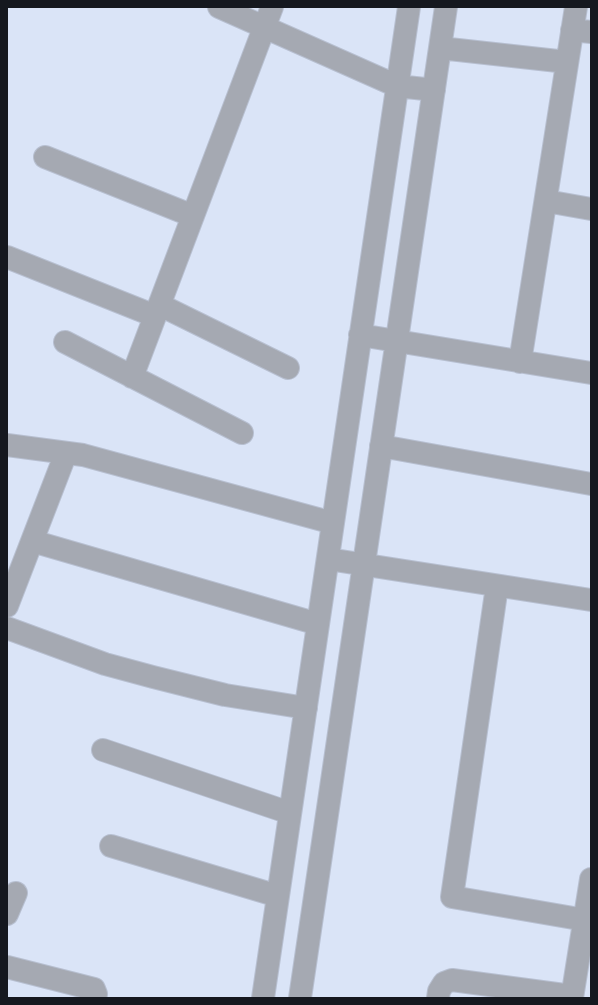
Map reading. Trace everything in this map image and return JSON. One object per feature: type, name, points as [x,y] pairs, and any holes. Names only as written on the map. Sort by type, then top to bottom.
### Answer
[{"type":"street","points":[[219,7],[397,86],[434,90]]},
{"type":"street","points":[[132,378],[272,7]]},
{"type":"street","points":[[263,998],[409,7]]},
{"type":"street","points":[[300,998],[446,7]]},
{"type":"street","points":[[520,362],[567,62],[582,31],[576,7]]},
{"type":"street","points":[[440,48],[567,62]]},
{"type":"street","points":[[45,157],[193,216]]},
{"type":"street","points":[[546,201],[591,209]]},
{"type":"street","points":[[7,257],[157,310],[288,368]]},
{"type":"street","points":[[360,335],[591,373]]},
{"type":"street","points":[[65,342],[242,434]]},
{"type":"street","points":[[7,445],[83,455],[333,523]]},
{"type":"street","points":[[381,446],[591,484]]},
{"type":"street","points":[[7,606],[66,453]]},
{"type":"street","points":[[32,541],[318,624]]},
{"type":"street","points":[[328,559],[591,600]]},
{"type":"street","points":[[497,586],[452,898],[584,920]]},
{"type":"street","points":[[7,628],[105,664],[153,678],[225,695],[306,708]]},
{"type":"street","points":[[103,750],[290,813]]},
{"type":"street","points":[[111,846],[278,896]]},
{"type":"street","points":[[438,998],[439,991],[444,983],[452,980],[572,997],[591,879]]},
{"type":"street","points":[[7,914],[16,893]]},
{"type":"street","points":[[7,967],[94,989],[96,994],[95,998]]}]
